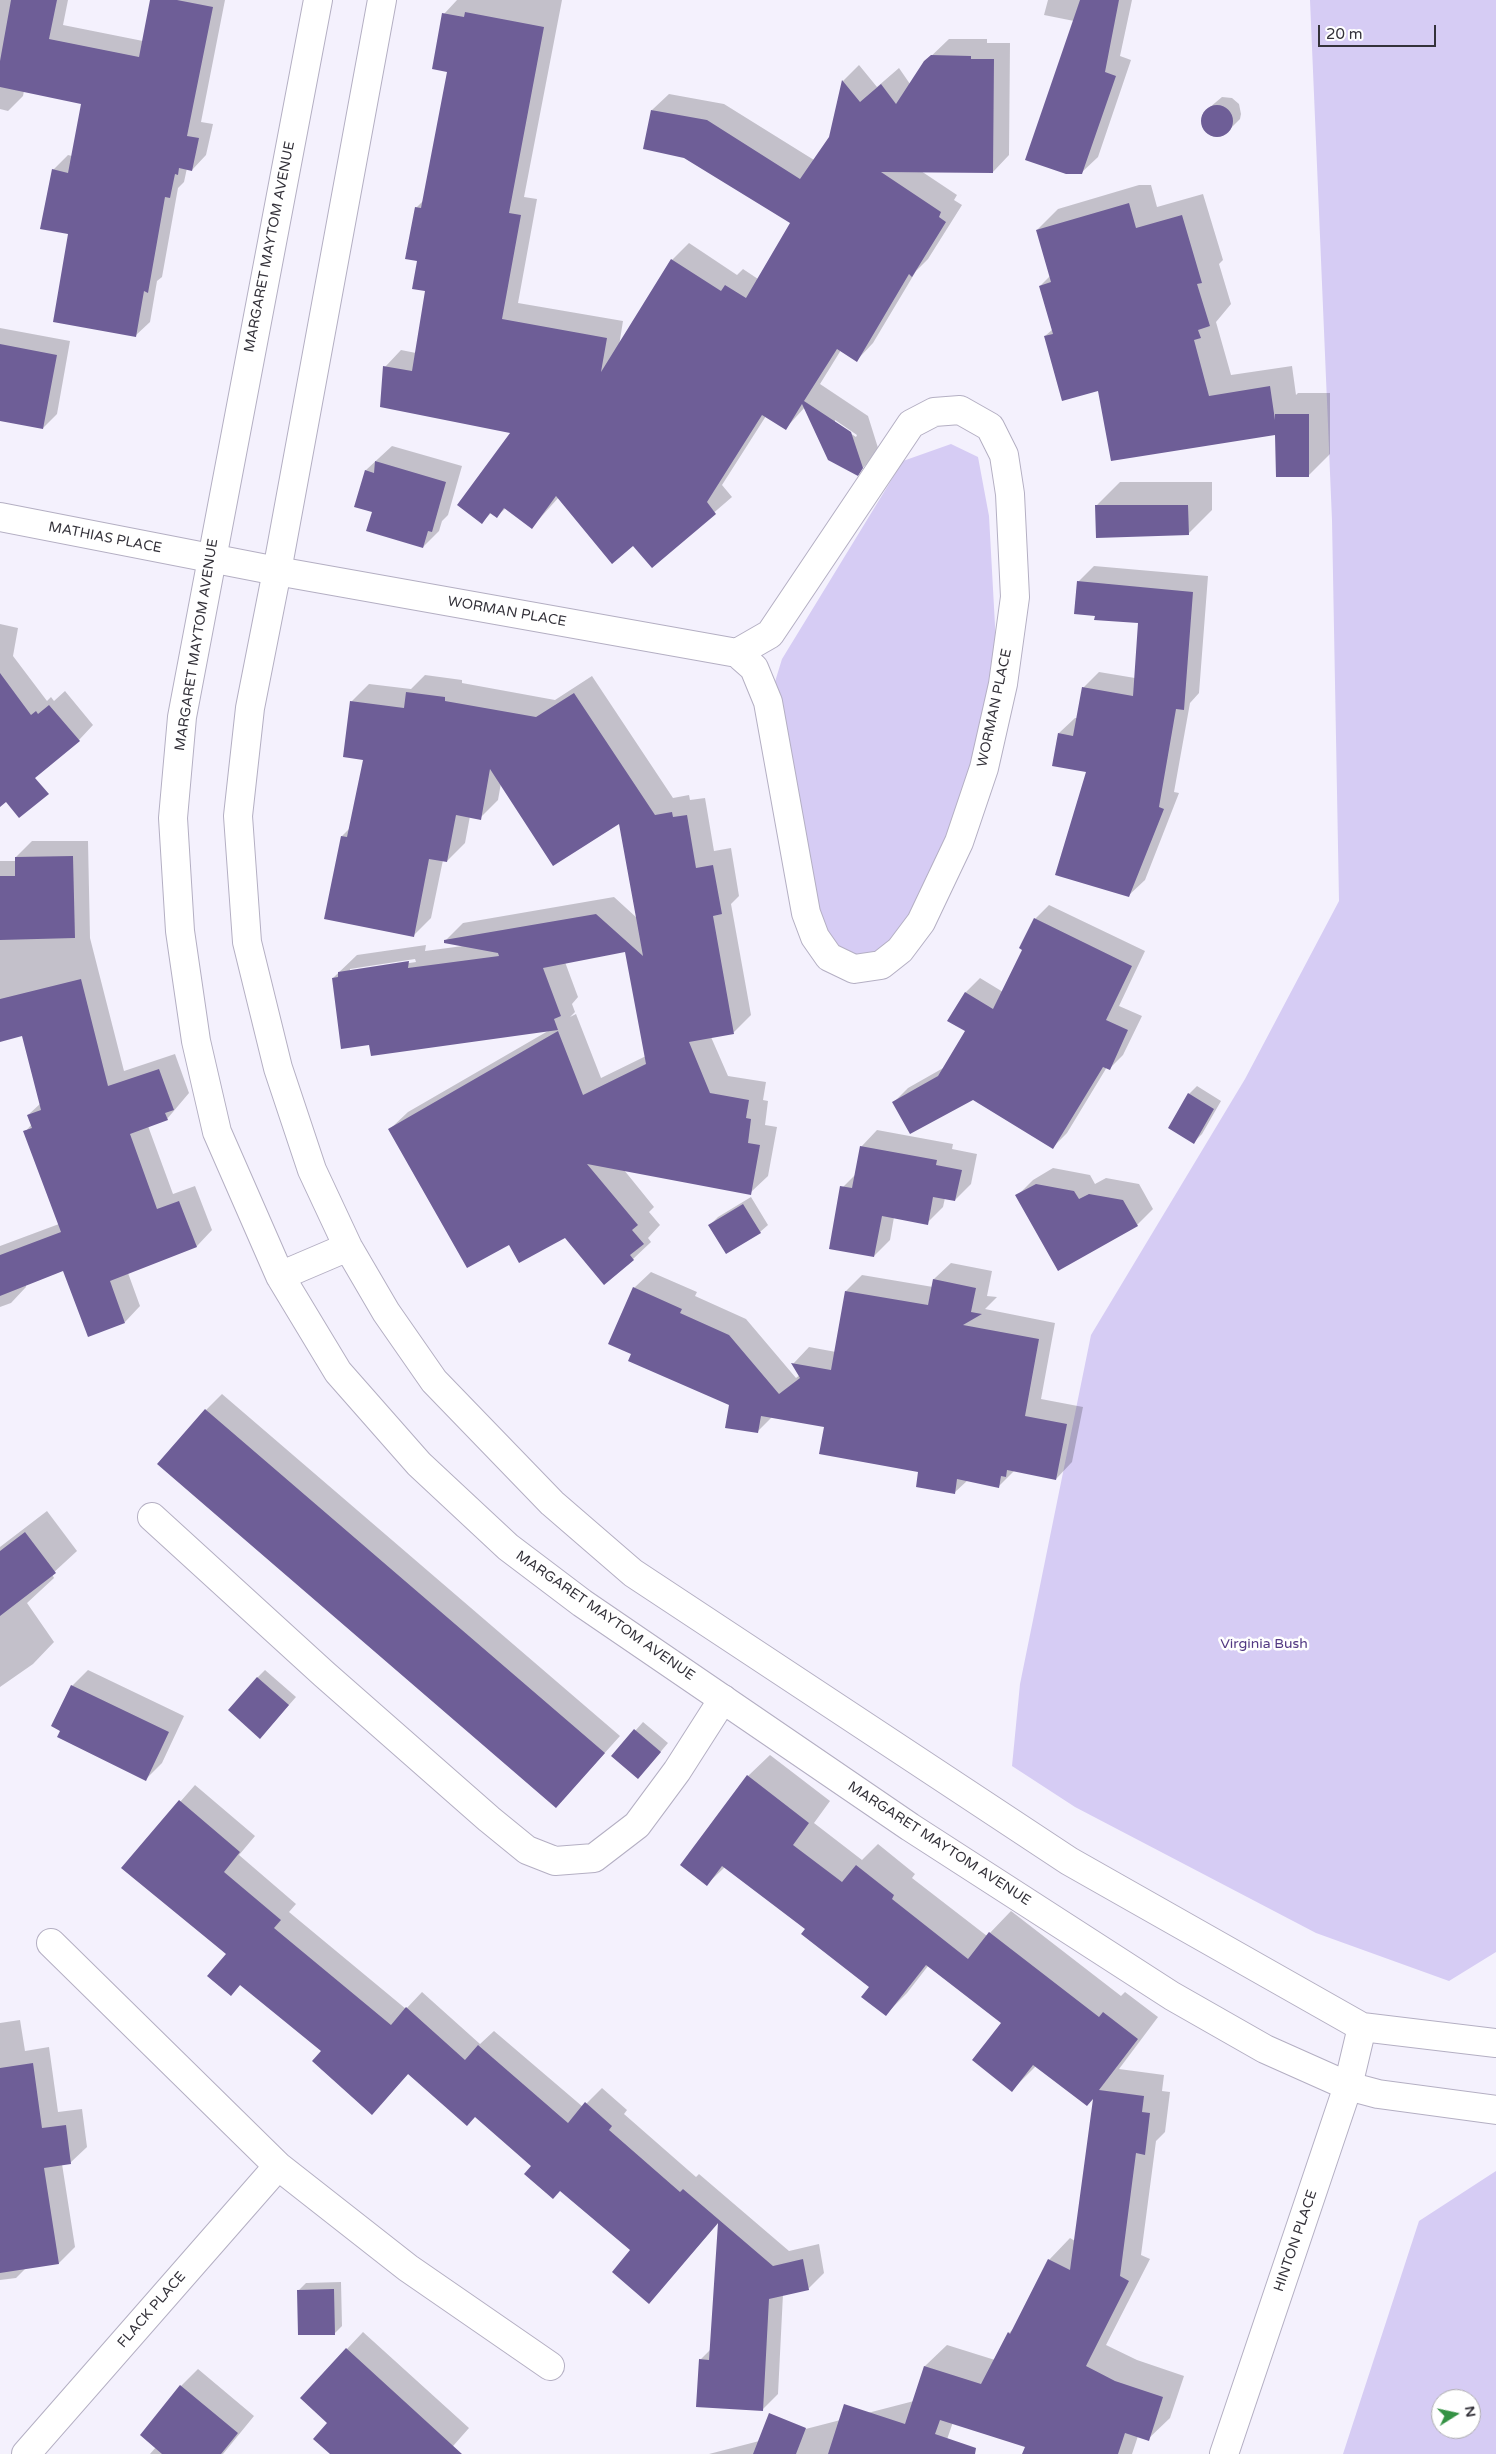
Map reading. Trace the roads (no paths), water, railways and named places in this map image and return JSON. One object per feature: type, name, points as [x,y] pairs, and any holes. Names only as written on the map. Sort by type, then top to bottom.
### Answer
[{"type":"street","name":"MARGARET MAYTOM AVENUE","points":[[318,0],[210,558],[182,717],[173,818],[180,931],[196,1041],[217,1132],[280,1276],[338,1372],[419,1464],[508,1547],[582,1603],[910,1827],[1172,1996],[1265,2049],[1348,2086],[1378,2094],[1496,2110]]},
{"type":"street","points":[[382,0],[250,708],[238,816],[247,942],[278,1068],[312,1170],[348,1247],[386,1312],[434,1380],[552,1503],[633,1573],[1069,1861],[1362,2027],[1496,2043]]},
{"type":"street","name":"WORMAN PLACE","points":[[277,571],[737,653],[754,668],[768,702],[806,913],[815,937],[829,957],[854,968],[881,965],[900,950],[921,922],[959,842],[984,768],[1003,684],[1015,597],[1010,494],[1004,455],[990,427],[960,410],[934,412],[911,424],[770,634],[737,653]]},
{"type":"street","name":"MATHIAS PLACE","points":[[0,517],[277,571]]},
{"type":"street","points":[[280,1276],[348,1247]]},
{"type":"street","points":[[152,1517],[324,1674],[527,1850],[555,1860],[594,1858],[637,1825],[677,1771],[723,1699]]},
{"type":"street","points":[[51,1943],[278,2166],[408,2268],[550,2366]]},
{"type":"street","name":"HINTON PLACE","points":[[1224,2454],[1348,2086],[1362,2027]]},
{"type":"street","name":"FLACK PLACE","points":[[26,2454],[278,2166]]},
{"type":"park label","name":"Virginia Bush","points":[[1264,1644]]}]
